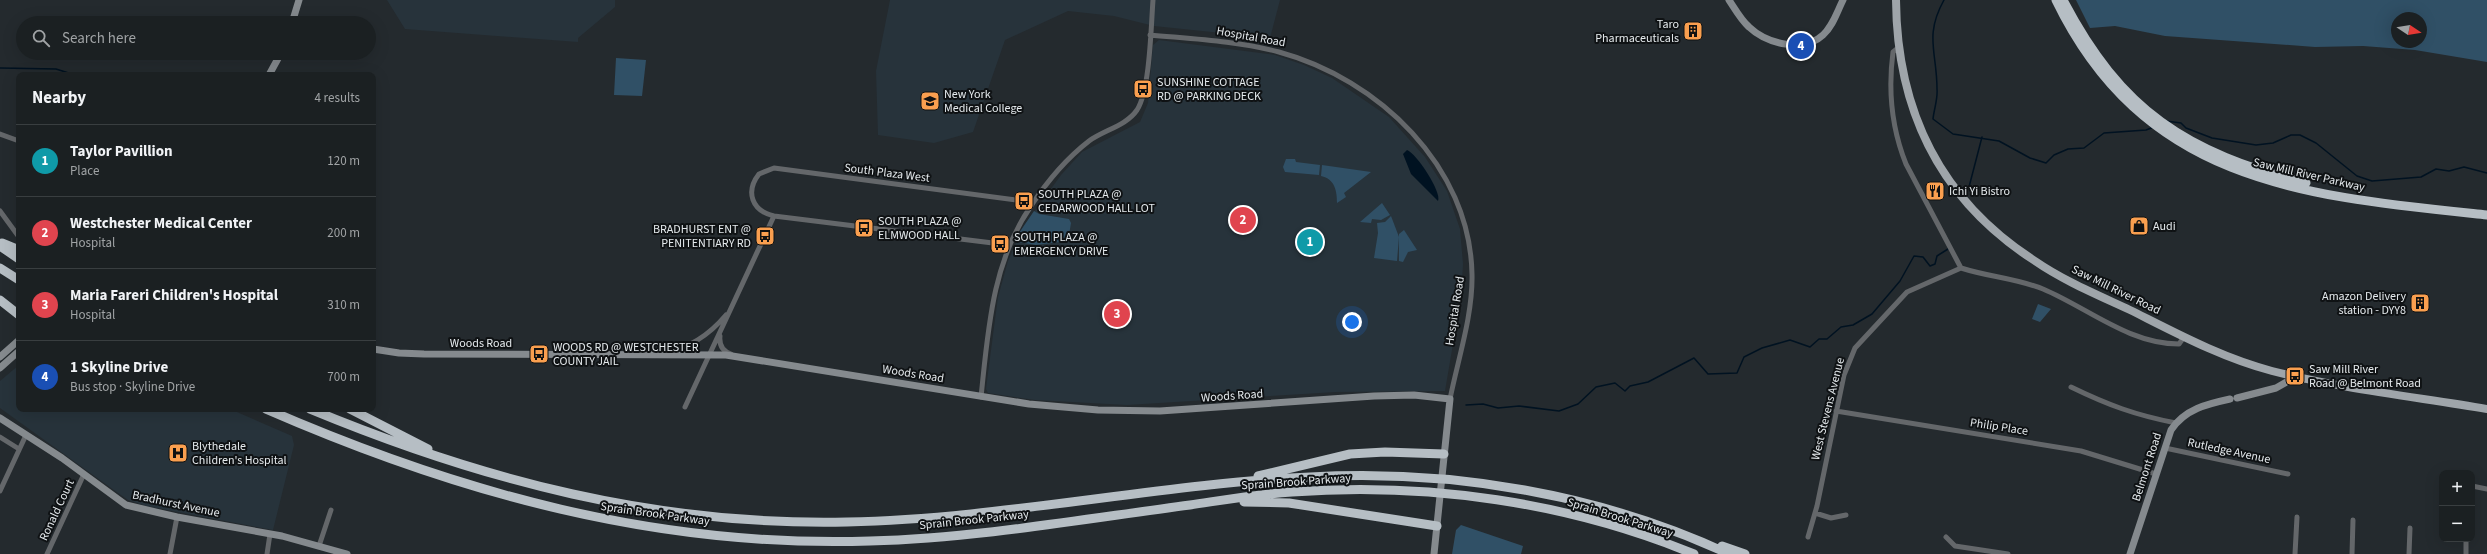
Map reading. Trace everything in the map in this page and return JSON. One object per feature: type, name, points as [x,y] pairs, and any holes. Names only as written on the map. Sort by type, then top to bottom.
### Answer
[{"type":"highway","name":"Saw Mill River Parkway","points":[[2056,0],[2084,50],[2102,75],[2127,103],[2158,125],[2213,160],[2294,186],[2377,203],[2487,215]]},
{"type":"highway","name":"Saw Mill River Parkway","points":[[2063,0],[2089,45],[2110,75],[2158,125],[2193,144],[2226,158],[2295,180],[2385,198],[2487,209]]},
{"type":"highway","points":[[0,242],[16,249]]},
{"type":"highway","points":[[0,246],[16,256]]},
{"type":"highway","points":[[0,268],[16,278]]},
{"type":"highway","points":[[0,300],[16,313]]},
{"type":"highway","name":"Sprain Brook Parkway","points":[[272,412],[417,469],[518,500],[621,523],[708,535],[797,541],[904,540],[980,533],[1273,493],[1379,489],[1450,494],[1519,504],[1577,516],[1640,534],[1694,554]]},
{"type":"highway","name":"Sprain Brook Parkway","points":[[318,412],[387,439],[466,466],[551,490],[637,508],[708,517],[796,522],[921,519],[1229,484],[1342,475],[1396,476],[1467,482],[1532,492],[1588,505],[1694,539],[1729,554]]},
{"type":"highway","points":[[355,412],[370,421],[466,466]]},
{"type":"highway","points":[[1229,484],[1345,455],[1385,452],[1444,455]]},
{"type":"highway","points":[[1213,502],[1285,503],[1437,524]]},
{"type":"highway","points":[[1694,539],[1745,554]]},
{"type":"main road","name":"Saw Mill River Road","points":[[1896,0],[1898,48],[1908,98],[1924,138],[1947,177],[1978,215],[2009,243],[2046,269],[2184,337],[2241,361],[2297,376],[2487,409]]},
{"type":"street","points":[[294,16],[299,0]]},
{"type":"street","points":[[981,397],[995,290],[1009,245],[1031,205],[1068,161],[1096,136],[1127,120],[1139,106],[1142,97],[1153,0]]},
{"type":"street","points":[[1729,0],[1751,29],[1779,42],[1796,46],[1814,42],[1825,34],[1843,0]]},
{"type":"street","name":"Hospital Road","points":[[1150,35],[1241,44],[1279,52],[1313,64],[1369,94],[1413,134],[1429,153],[1454,197],[1464,220],[1469,242],[1472,274],[1471,295],[1450,399],[1434,554]]},
{"type":"street","points":[[1898,48],[1893,52],[1891,84],[1893,112],[1899,146],[1906,164],[1960,268],[1979,274],[2007,277],[2027,283],[2134,335],[2171,344],[2179,344],[2184,337]]},
{"type":"street","points":[[271,72],[277,60]]},
{"type":"street","points":[[0,134],[16,139]]},
{"type":"street","name":"South Plaza West","points":[[774,216],[760,211],[754,206],[751,190],[759,174],[774,168],[1024,201],[1031,205]]},
{"type":"street","points":[[0,211],[16,233]]},
{"type":"street","points":[[685,407],[774,216],[1009,245]]},
{"type":"street","name":"West Stevens Avenue","points":[[1808,537],[1815,513],[1846,366],[1855,348],[1907,292],[1960,268]]},
{"type":"street","points":[[649,355],[671,351],[696,342],[717,325],[731,309]]},
{"type":"street","points":[[720,334],[719,343],[722,349],[740,357]]},
{"type":"street","points":[[0,357],[16,343]]},
{"type":"street","name":"Woods Road","points":[[376,349],[399,353],[424,354],[710,355],[740,357],[981,397],[1046,406],[1130,412],[1190,410],[1374,396],[1414,395],[1450,399]]},
{"type":"street","points":[[0,368],[16,354]]},
{"type":"street","name":"Belmont Road","points":[[2130,554],[2165,448],[2176,423],[2197,407],[2276,388],[2297,376]]},
{"type":"street","points":[[2071,387],[2107,404],[2138,416],[2176,423]]},
{"type":"street","name":"Philip Place","points":[[1836,411],[2081,451],[2156,474]]},
{"type":"street","name":"Bradhurst Avenue","points":[[0,418],[84,474],[126,505],[177,517],[270,534],[347,554]]},
{"type":"street","points":[[0,491],[26,435]]},
{"type":"street","points":[[0,437],[19,449]]},
{"type":"street","name":"Rutledge Avenue","points":[[2165,448],[2288,474]]},
{"type":"street","name":"Ronald Court","points":[[47,554],[84,474]]},
{"type":"street","points":[[2475,487],[2487,489]]},
{"type":"street","points":[[319,546],[330,510]]},
{"type":"street","points":[[1815,513],[1831,518],[1846,514]]},
{"type":"street","points":[[170,554],[177,517]]},
{"type":"street","points":[[2295,554],[2297,517]]},
{"type":"street","points":[[2352,554],[2353,520]]},
{"type":"street","points":[[2409,554],[2410,528]]},
{"type":"street","points":[[267,554],[270,534]]},
{"type":"street","points":[[1946,537],[1955,546],[2008,554]]},
{"type":"street","points":[[2466,542],[2466,554]]},
{"type":"shaded area","points":[[387,0],[615,0],[615,7],[578,38],[578,42],[405,29]]},
{"type":"shaded area","name":"New York Medical College","points":[[890,0],[1280,0],[1270,38],[1154,26],[1114,16],[1068,11],[1005,40],[973,132],[934,143],[878,135],[876,71]]},
{"type":"shaded area","points":[[2076,0],[2487,0],[2487,62],[2415,50],[2363,46],[2315,47],[2165,36],[2115,26],[2090,28]]},
{"type":"shaded area","points":[[1159,40],[1275,55],[1304,65],[1332,78],[1389,117],[1425,157],[1447,191],[1460,229],[1463,264],[1461,297],[1445,391],[1336,392],[1127,405],[1035,400],[988,393],[986,389],[998,297],[1008,261],[1023,227],[1061,175],[1082,152],[1140,122],[1148,103],[1153,45]]},
{"type":"shaded area","points":[[616,58],[646,60],[642,96],[614,95]]},
{"type":"shaded area","points":[[1407,150],[1416,158],[1427,173],[1436,190],[1438,201],[1411,174],[1403,154]]},
{"type":"shaded area","points":[[1286,159],[1295,159],[1296,162],[1320,165],[1319,175],[1285,172],[1283,167]]},
{"type":"shaded area","points":[[1322,165],[1371,172],[1344,193],[1346,197],[1337,203],[1336,190],[1334,186],[1329,180],[1321,176]]},
{"type":"shaded area","points":[[1382,203],[1390,215],[1381,220],[1372,219],[1371,223],[1360,222]]},
{"type":"shaded area","points":[[1034,211],[1039,214],[1069,219],[1071,223],[1068,241],[1036,245],[1018,242],[1017,236]]},
{"type":"shaded area","points":[[1391,216],[1399,237],[1397,261],[1374,258],[1378,233],[1377,223],[1385,222]]},
{"type":"shaded area","points":[[1404,230],[1417,250],[1408,252],[1403,262],[1399,261],[1399,234]]},
{"type":"shaded area","points":[[2038,304],[2051,309],[2040,322],[2032,319]]},
{"type":"shaded area","name":"Blythedale Children's Hospital","points":[[16,368],[16,412],[237,412],[292,436],[294,445],[273,530],[146,506],[128,500],[0,408],[0,381]]},
{"type":"shaded area","points":[[1461,525],[1523,546],[1521,554],[1452,554],[1456,530]]},
{"type":"waterway","points":[[1944,0],[1934,24],[1933,34],[1937,93],[1933,119],[1953,134],[1999,141],[2030,158],[2046,163],[2054,155],[2068,149],[2084,148],[2104,133],[2146,130],[2154,127]]},
{"type":"waterway","points":[[0,68],[56,69],[66,72]]},
{"type":"waterway","points":[[2166,121],[2181,123],[2186,128],[2212,138],[2256,145],[2273,143],[2291,135],[2300,135],[2316,143],[2357,176],[2372,181],[2421,177],[2436,169],[2449,171],[2464,167],[2487,173]]},
{"type":"waterway","points":[[1969,187],[1982,137]]},
{"type":"waterway","points":[[1466,405],[1483,404],[1498,408],[1519,406],[1559,411],[1578,404],[1596,387],[1615,383],[1625,391],[1630,386],[1648,382],[1694,358],[1708,374],[1737,373],[1744,357],[1762,348],[1790,340],[1810,347],[1819,339],[1827,339],[1841,327],[1853,325],[1872,314],[1900,281],[1914,256],[1923,257],[1930,266],[1935,264],[1937,256],[1948,249]]},
{"type":"place","name":"Taro Pharmaceuticals","points":[[1693,31]]},
{"type":"place","name":"1 Skyline Drive","points":[[1801,46]]},
{"type":"place","name":"SUNSHINE COTTAGE RD @ PARKING DECK","points":[[1143,89]]},
{"type":"place","name":"New York Medical College","points":[[930,101]]},
{"type":"place","name":"Ichi Yi Bistro","points":[[1935,191]]},
{"type":"place","name":"SOUTH PLAZA @ CEDARWOOD HALL LOT","points":[[1024,201]]},
{"type":"place","name":"Westchester Medical Center","points":[[1243,220]]},
{"type":"place","name":"Audi","points":[[2139,226]]},
{"type":"place","name":"SOUTH PLAZA @ ELMWOOD HALL","points":[[864,228]]},
{"type":"place","name":"BRADHURST ENT @ PENITENTIARY RD","points":[[765,236]]},
{"type":"place","name":"Taylor Pavillion","points":[[1310,242]]},
{"type":"place","name":"SOUTH PLAZA @ EMERGENCY DRIVE","points":[[1000,244]]},
{"type":"place","name":"Amazon Delivery station - DYY8","points":[[2420,303]]},
{"type":"place","name":"Maria Fareri Children's Hospital","points":[[1117,314]]},
{"type":"place","name":"WOODS RD @ WESTCHESTER COUNTY JAIL","points":[[539,354]]},
{"type":"place","name":"Saw Mill River Road @ Belmont Road","points":[[2295,376]]},
{"type":"place","name":"Blythedale Children's Hospital","points":[[178,453]]}]
